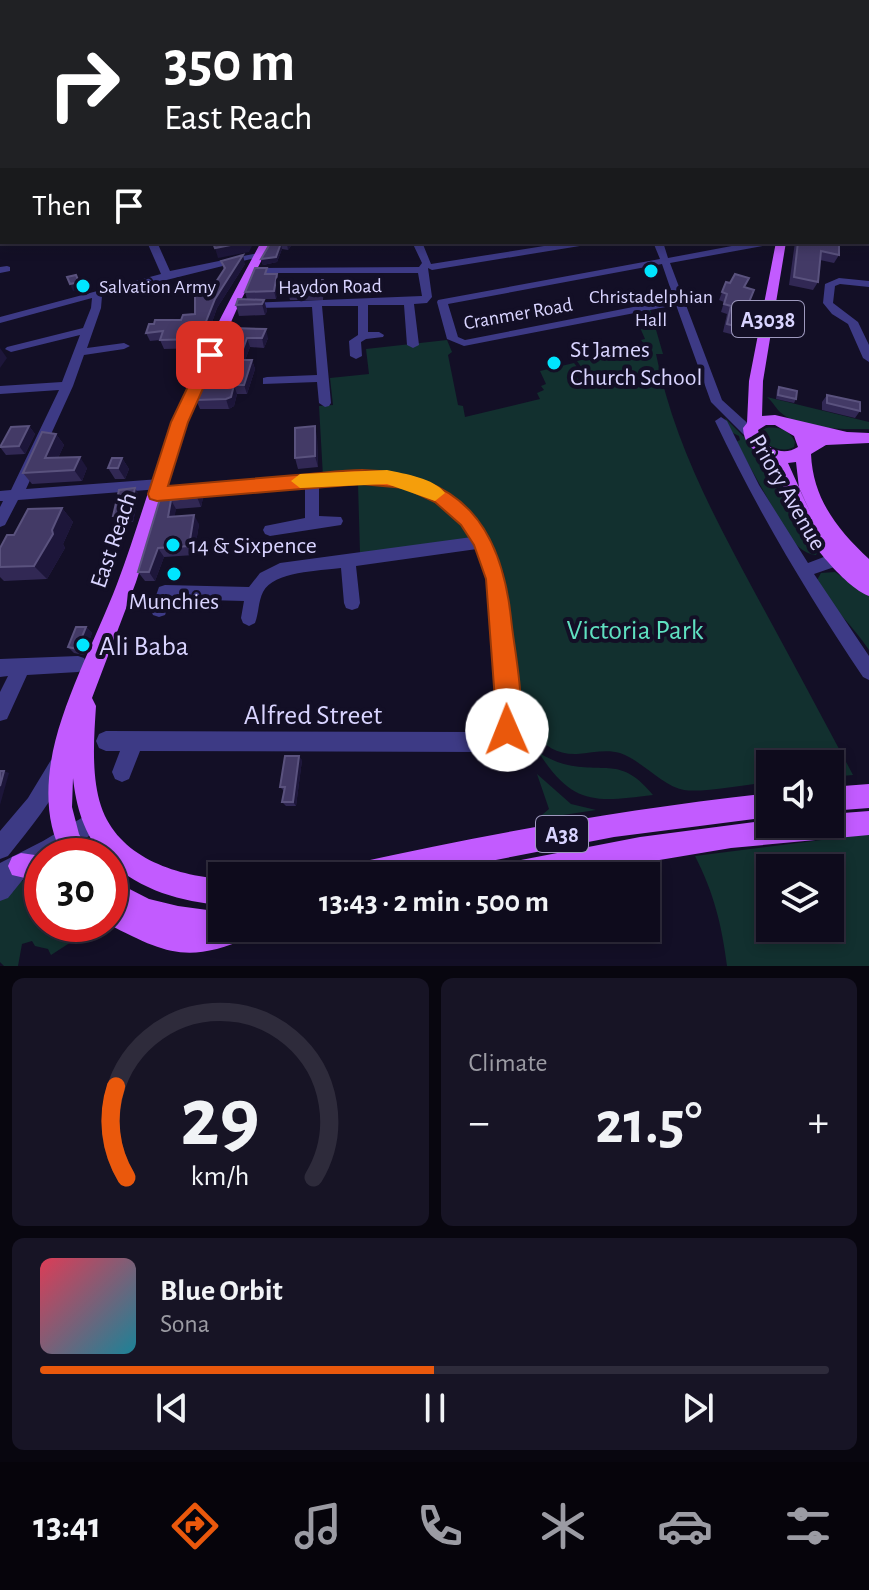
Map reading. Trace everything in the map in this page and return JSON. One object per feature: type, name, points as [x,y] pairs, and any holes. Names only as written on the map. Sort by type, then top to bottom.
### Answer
[{"type":"main road","name":"East Reach","points":[[62,761],[75,714],[86,691],[180,422],[233,304],[265,244]]},
{"type":"main road","name":"A3038","points":[[744,431],[757,397],[756,381],[780,244]]},
{"type":"main road","points":[[757,397],[767,411],[805,439],[805,451]]},
{"type":"main road","points":[[744,431],[766,419],[847,437],[869,438]]},
{"type":"main road","name":"Priory Avenue","points":[[744,431],[753,442],[772,454],[787,472],[792,493],[810,527],[837,559],[869,588]]},
{"type":"main road","points":[[772,454],[789,457],[819,441],[847,437]]},
{"type":"main road","name":"Priory Avenue","points":[[805,451],[805,485],[815,508],[838,540],[869,570]]},
{"type":"main road","points":[[86,691],[82,755],[88,805],[95,820],[116,850],[154,879],[208,890]]},
{"type":"main road","points":[[62,761],[60,807],[70,838]]},
{"type":"main road","points":[[844,798],[869,796]]},
{"type":"main road","name":"A38","points":[[423,862],[586,828],[667,815],[756,806]]},
{"type":"main road","name":"A38","points":[[575,862],[675,842],[869,823]]},
{"type":"main road","points":[[128,903],[189,923],[208,924]]},
{"type":"main road","points":[[128,920],[149,931],[178,938],[208,940]]},
{"type":"street","points":[[153,244],[167,275]]},
{"type":"street","points":[[418,244],[426,267]]},
{"type":"street","points":[[521,244],[527,252]]},
{"type":"street","points":[[251,270],[426,267],[571,244]]},
{"type":"street","name":"Priory Avenue","points":[[659,244],[714,395],[725,418],[744,431],[753,487],[869,671]]},
{"type":"street","points":[[666,261],[757,244]]},
{"type":"street","points":[[0,320],[167,275],[258,256]]},
{"type":"street","name":"Cranmer Road","points":[[666,261],[442,302],[450,333],[457,342],[680,301]]},
{"type":"street","name":"Haydon Road","points":[[233,304],[317,306],[427,299],[426,267]]},
{"type":"street","points":[[869,284],[839,281],[830,284],[828,303],[855,325],[869,358]]},
{"type":"street","points":[[0,521],[10,495],[67,386],[88,330],[97,293]]},
{"type":"street","points":[[409,302],[413,345]]},
{"type":"street","points":[[363,304],[363,336]]},
{"type":"street","points":[[317,306],[325,403]]},
{"type":"street","points":[[11,349],[88,330]]},
{"type":"street","points":[[356,356],[355,341],[363,336],[379,335]]},
{"type":"street","points":[[80,352],[123,347]]},
{"type":"street","points":[[267,381],[323,378]]},
{"type":"street","points":[[0,390],[67,386]]},
{"type":"street","name":"Priory Avenue","points":[[725,418],[744,431]]},
{"type":"street","points":[[10,495],[387,477],[429,490],[452,505],[483,542]]},
{"type":"street","points":[[312,480],[312,523]]},
{"type":"street","points":[[270,530],[336,521]]},
{"type":"street","points":[[249,618],[252,594],[267,574],[483,542]]},
{"type":"street","name":"Alfred Street","points":[[106,741],[493,740],[502,737],[507,730],[509,714],[496,579],[483,542]]},
{"type":"street","name":"Priory Avenue","points":[[806,570],[837,559]]},
{"type":"street","points":[[348,561],[352,603]]},
{"type":"street","points":[[159,610],[165,592],[210,586],[252,594]]},
{"type":"street","points":[[0,668],[78,664]]},
{"type":"street","points":[[0,712],[22,667]]},
{"type":"street","points":[[122,772],[133,743]]},
{"type":"street","name":"East Reach","points":[[0,848],[35,805],[62,761]]},
{"type":"street","points":[[81,838],[95,820]]},
{"type":"street","points":[[0,890],[21,870]]},
{"type":"green space","name":"Victoria Park","points":[[650,309],[663,354],[656,354],[663,386],[696,476],[840,750],[756,750],[756,784],[684,790],[620,753],[563,753],[544,743],[532,725],[524,691],[517,690],[504,573],[486,537],[360,553],[358,484],[323,477],[319,406],[333,405],[330,378],[369,374],[366,349],[447,340],[452,352],[448,355],[458,405],[463,406],[465,417],[540,399],[537,393],[544,390],[541,386],[546,384],[540,371],[574,363],[581,372],[574,374],[579,380],[589,378],[577,361],[645,345],[635,316]]},
{"type":"green space","points":[[767,397],[869,422],[869,429],[823,428],[799,423],[780,412]]},
{"type":"green space","points":[[725,418],[773,461],[805,534],[818,550],[816,555],[803,550],[787,533],[736,442],[740,440],[739,436],[729,431]]},
{"type":"green space","points":[[779,428],[787,432],[795,442],[794,447],[781,449],[768,444],[761,438],[761,431]]},
{"type":"green space","points":[[835,572],[869,596],[869,650],[828,599],[817,580],[821,573]]},
{"type":"green space","points":[[539,753],[568,765],[623,771],[642,783],[653,795],[616,799],[587,796],[563,783]]},
{"type":"green space","name":"Victoria Park","points":[[844,758],[853,775],[844,776]]},
{"type":"green space","points":[[537,774],[571,804],[596,810],[550,817],[539,823],[536,820],[549,809]]},
{"type":"green space","points":[[869,834],[869,966],[727,966],[723,937],[707,883],[695,856]]},
{"type":"green space","points":[[24,881],[24,942],[29,942],[22,944],[18,966],[4,966],[0,962],[0,895],[13,884]]},
{"type":"green space","points":[[33,942],[71,942],[51,955],[48,949],[35,946]]},
{"type":"building","points":[[213,244],[236,244],[215,248]]},
{"type":"building","points":[[270,244],[281,244],[276,257],[261,259]]},
{"type":"building","points":[[798,244],[839,245],[839,255],[821,251],[818,282],[794,277]]},
{"type":"building","points":[[243,255],[215,299],[199,339],[160,340],[163,331],[146,333],[149,324],[154,324],[155,320],[181,320],[183,315],[195,314],[195,289],[212,288],[225,268],[221,261]]},
{"type":"building","points":[[255,268],[267,268],[265,274],[277,274],[274,291],[245,292]]},
{"type":"building","points":[[735,274],[749,278],[744,287],[754,290],[747,307],[750,308],[746,329],[727,324],[731,306],[724,304],[727,294],[722,292],[726,282],[730,283]]},
{"type":"building","points":[[76,275],[79,282],[70,284],[67,277]]},
{"type":"building","points":[[315,280],[323,280],[322,292],[288,292],[290,286],[315,285]]},
{"type":"building","points":[[238,299],[264,300],[262,304],[236,305]]},
{"type":"building","points":[[233,328],[266,329],[262,338],[247,338],[239,360],[252,360],[244,385],[234,385],[231,397],[226,399],[196,400],[218,348],[224,348]]},
{"type":"building","points":[[779,387],[797,391],[796,399],[778,395]]},
{"type":"building","points":[[827,395],[860,402],[860,411],[827,403]]},
{"type":"building","points":[[29,426],[19,446],[0,447],[11,427]]},
{"type":"building","points":[[315,426],[315,456],[295,458],[295,428]]},
{"type":"building","points":[[42,432],[56,434],[45,458],[80,457],[74,470],[23,473]]},
{"type":"building","points":[[112,458],[122,458],[118,468],[108,468]]},
{"type":"building","points":[[135,488],[129,516],[113,516],[119,490]]},
{"type":"building","points":[[199,489],[197,497],[171,500],[168,517],[194,515],[189,546],[158,548],[149,572],[138,572],[162,492]]},
{"type":"building","points":[[62,508],[53,534],[34,566],[0,567],[0,548],[7,535],[14,535],[28,509]]},
{"type":"building","points":[[76,627],[86,627],[77,649],[68,647]]},
{"type":"building","points":[[285,756],[299,756],[293,802],[282,802],[285,787],[280,787]]},
{"type":"slow traffic","points":[[300,481],[387,477],[407,481],[435,493]]},
{"type":"place","name":"Christadelphian Hall","points":[[651,271]]},
{"type":"place","name":"Salvation Army","points":[[83,286]]},
{"type":"place","name":"St James Church School","points":[[554,363]]},
{"type":"place","name":"14 & Sixpence","points":[[173,545]]},
{"type":"place","name":"Munchies","points":[[174,574]]},
{"type":"place","name":"Ali Baba","points":[[83,645]]},
{"type":"route","points":[[210,355],[180,422],[157,494],[336,477],[387,477],[407,481],[442,497],[467,519],[483,542],[496,579],[509,714],[507,730]]}]
